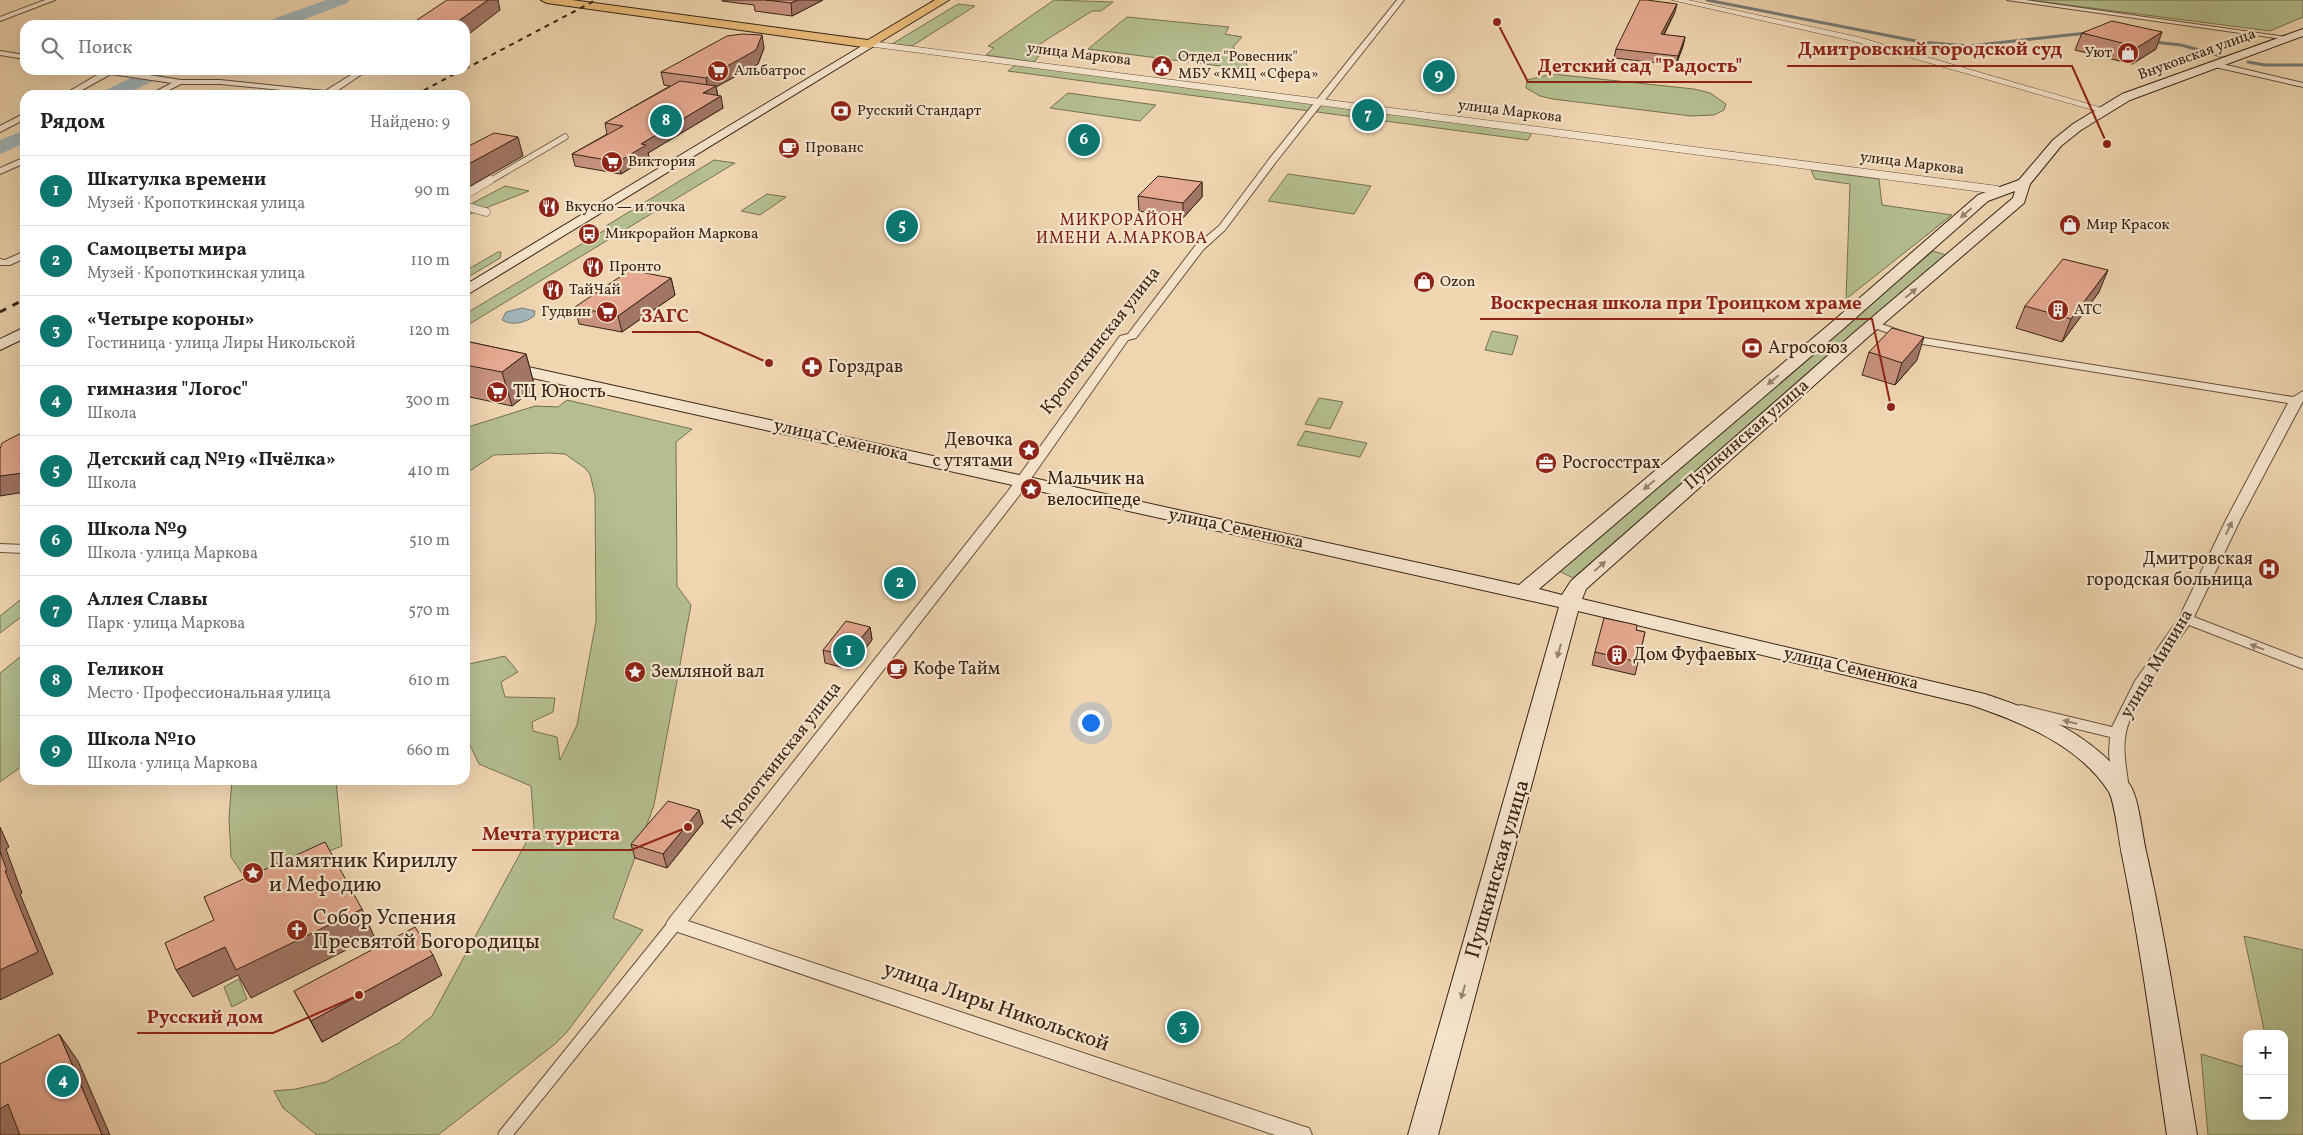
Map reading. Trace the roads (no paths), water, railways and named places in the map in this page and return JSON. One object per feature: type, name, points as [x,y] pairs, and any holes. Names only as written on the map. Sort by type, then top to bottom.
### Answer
[{"type":"main road","points":[[547,0],[870,44]]},
{"type":"main road","points":[[470,288],[943,0]]},
{"type":"main road","name":"Внуковская улица","points":[[2104,110],[2126,97],[2218,65],[2303,32]]},
{"type":"main road","name":"Пушкинская улица","points":[[1423,1135],[1571,603],[1578,585],[1873,324],[1956,254],[2022,190],[2058,143],[2077,127],[2104,110]]},
{"type":"main road","name":"Пушкинская улица","points":[[1523,592],[1984,198],[1998,190],[2022,190]]},
{"type":"main road","points":[[1928,246],[1956,254]]},
{"type":"main road","points":[[0,345],[20,335]]},
{"type":"main road","name":"улица Семенюка","points":[[470,359],[1021,483],[1523,592],[1977,699],[2015,712],[2072,742],[2091,755],[2121,791]]},
{"type":"main road","points":[[1556,565],[1552,578],[1554,585],[1559,593],[1571,603]]},
{"type":"main road","name":"улица Минина","points":[[2121,791],[2148,918],[2182,1135]]},
{"type":"street","points":[[0,19],[52,0]]},
{"type":"street","name":"Кропоткинская улица","points":[[505,1135],[674,924],[1021,483],[1124,338],[1132,336],[1199,248],[1222,228],[1401,0]]},
{"type":"street","points":[[1676,0],[1855,39],[2104,110]]},
{"type":"street","points":[[2010,0],[2288,38]]},
{"type":"street","name":"улица Маркова","points":[[870,44],[1998,190]]},
{"type":"street","points":[[0,53],[20,56]]},
{"type":"street","points":[[2218,65],[2303,85]]},
{"type":"street","points":[[75,90],[99,75]]},
{"type":"street","points":[[133,75],[181,82],[220,82],[291,90]]},
{"type":"street","points":[[332,90],[356,75]]},
{"type":"street","points":[[164,90],[181,82]]},
{"type":"street","points":[[0,129],[20,119]]},
{"type":"street","points":[[470,192],[565,137]]},
{"type":"street","points":[[0,171],[20,162]]},
{"type":"street","points":[[470,207],[486,212]]},
{"type":"street","points":[[3,263],[20,256]]},
{"type":"street","points":[[1873,324],[1916,340],[2296,403]]},
{"type":"street","name":"улица Минина","points":[[2121,791],[2118,734],[2120,723],[2143,681],[2186,619],[2233,520],[2296,403]]},
{"type":"street","points":[[0,548],[20,549]]},
{"type":"street","points":[[2186,619],[2303,664]]},
{"type":"street","name":"улица Семенюка","points":[[1977,699],[2118,734]]},
{"type":"street","name":"улица Лиры Никольской","points":[[674,924],[1302,1135]]},
{"type":"waterway","points":[[287,20],[341,0]]},
{"type":"waterway","points":[[1707,0],[1921,42],[1969,46],[2087,33]]},
{"type":"waterway","points":[[2153,42],[2181,45],[2221,56]]},
{"type":"waterway","points":[[2248,62],[2265,65],[2303,65]]},
{"type":"waterway","points":[[121,90],[151,75]]},
{"type":"waterway","points":[[0,148],[20,138]]},
{"type":"railway","points":[[470,66],[596,0]]},
{"type":"railway","points":[[424,90],[453,75]]},
{"type":"railway","points":[[0,312],[20,302]]},
{"type":"place","name":"Детский сад \"Радость\"","points":[[1497,22]]},
{"type":"place","name":"Уют","points":[[2128,53]]},
{"type":"place","name":"Отдел \"Ровесник\" МБУ «КМЦ «Сфера»","points":[[1162,66]]},
{"type":"place","name":"Альбатрос","points":[[718,71]]},
{"type":"place","name":"Школа №10","points":[[1439,76]]},
{"type":"place","name":"Русский Стандарт","points":[[841,111]]},
{"type":"place","name":"Аллея Славы","points":[[1368,115]]},
{"type":"place","name":"Геликон","points":[[666,121]]},
{"type":"place","name":"Школа №9","points":[[1084,140]]},
{"type":"place","name":"Дмитровский городской суд","points":[[2107,144]]},
{"type":"place","name":"Прованс","points":[[789,148]]},
{"type":"place","name":"Виктория","points":[[612,162]]},
{"type":"place","name":"Вкусно — и точка","points":[[549,207]]},
{"type":"place","name":"Мир Красок","points":[[2070,225]]},
{"type":"place","name":"Детский сад №19 «Пчёлка»","points":[[902,226]]},
{"type":"place","name":"Микрорайон Маркова","points":[[589,234]]},
{"type":"place","name":"Пронто","points":[[593,267]]},
{"type":"place","name":"Ozon","points":[[1424,282]]},
{"type":"place","name":"ТайЧай","points":[[553,290]]},
{"type":"place","name":"АТС","points":[[2058,310]]},
{"type":"place","name":"Гудвин","points":[[607,312]]},
{"type":"place","name":"Агросоюз","points":[[1752,348]]},
{"type":"place","name":"ЗАГС","points":[[769,363]]},
{"type":"place","name":"Горздрав","points":[[812,367]]},
{"type":"place","name":"ТЦ Юность","points":[[497,392]]},
{"type":"place","name":"Воскресная школа при Троицком храме","points":[[1891,407]]},
{"type":"place","name":"Девочка с утятами","points":[[1029,450]]},
{"type":"place","name":"Росгосстрах","points":[[1546,463]]},
{"type":"place","name":"Мальчик на велосипеде","points":[[1031,489]]},
{"type":"place","name":"Дмитровская городская больница","points":[[2269,569]]},
{"type":"place","name":"Самоцветы мира","points":[[900,583]]},
{"type":"place","name":"Шкатулка времени","points":[[849,651]]},
{"type":"place","name":"Дом Фуфаевых","points":[[1617,655]]},
{"type":"place","name":"Кофе Тайм","points":[[897,669]]},
{"type":"place","name":"Земляной вал","points":[[635,672]]},
{"type":"place","name":"Мечта туриста","points":[[688,827]]},
{"type":"place","name":"Памятник Кириллу и Мефодию","points":[[253,873]]},
{"type":"place","name":"Собор Успения Пресвятой Богородицы","points":[[297,930]]},
{"type":"place","name":"Русский дом","points":[[359,995]]},
{"type":"place","name":"«Четыре короны»","points":[[1183,1027]]},
{"type":"place","name":"гимназия \"Логос\"","points":[[63,1081]]},
{"type":"district","name":"МИКРОРАЙОН ИМЕНИ А.МАРКОВА","points":[[1122,230]]}]
